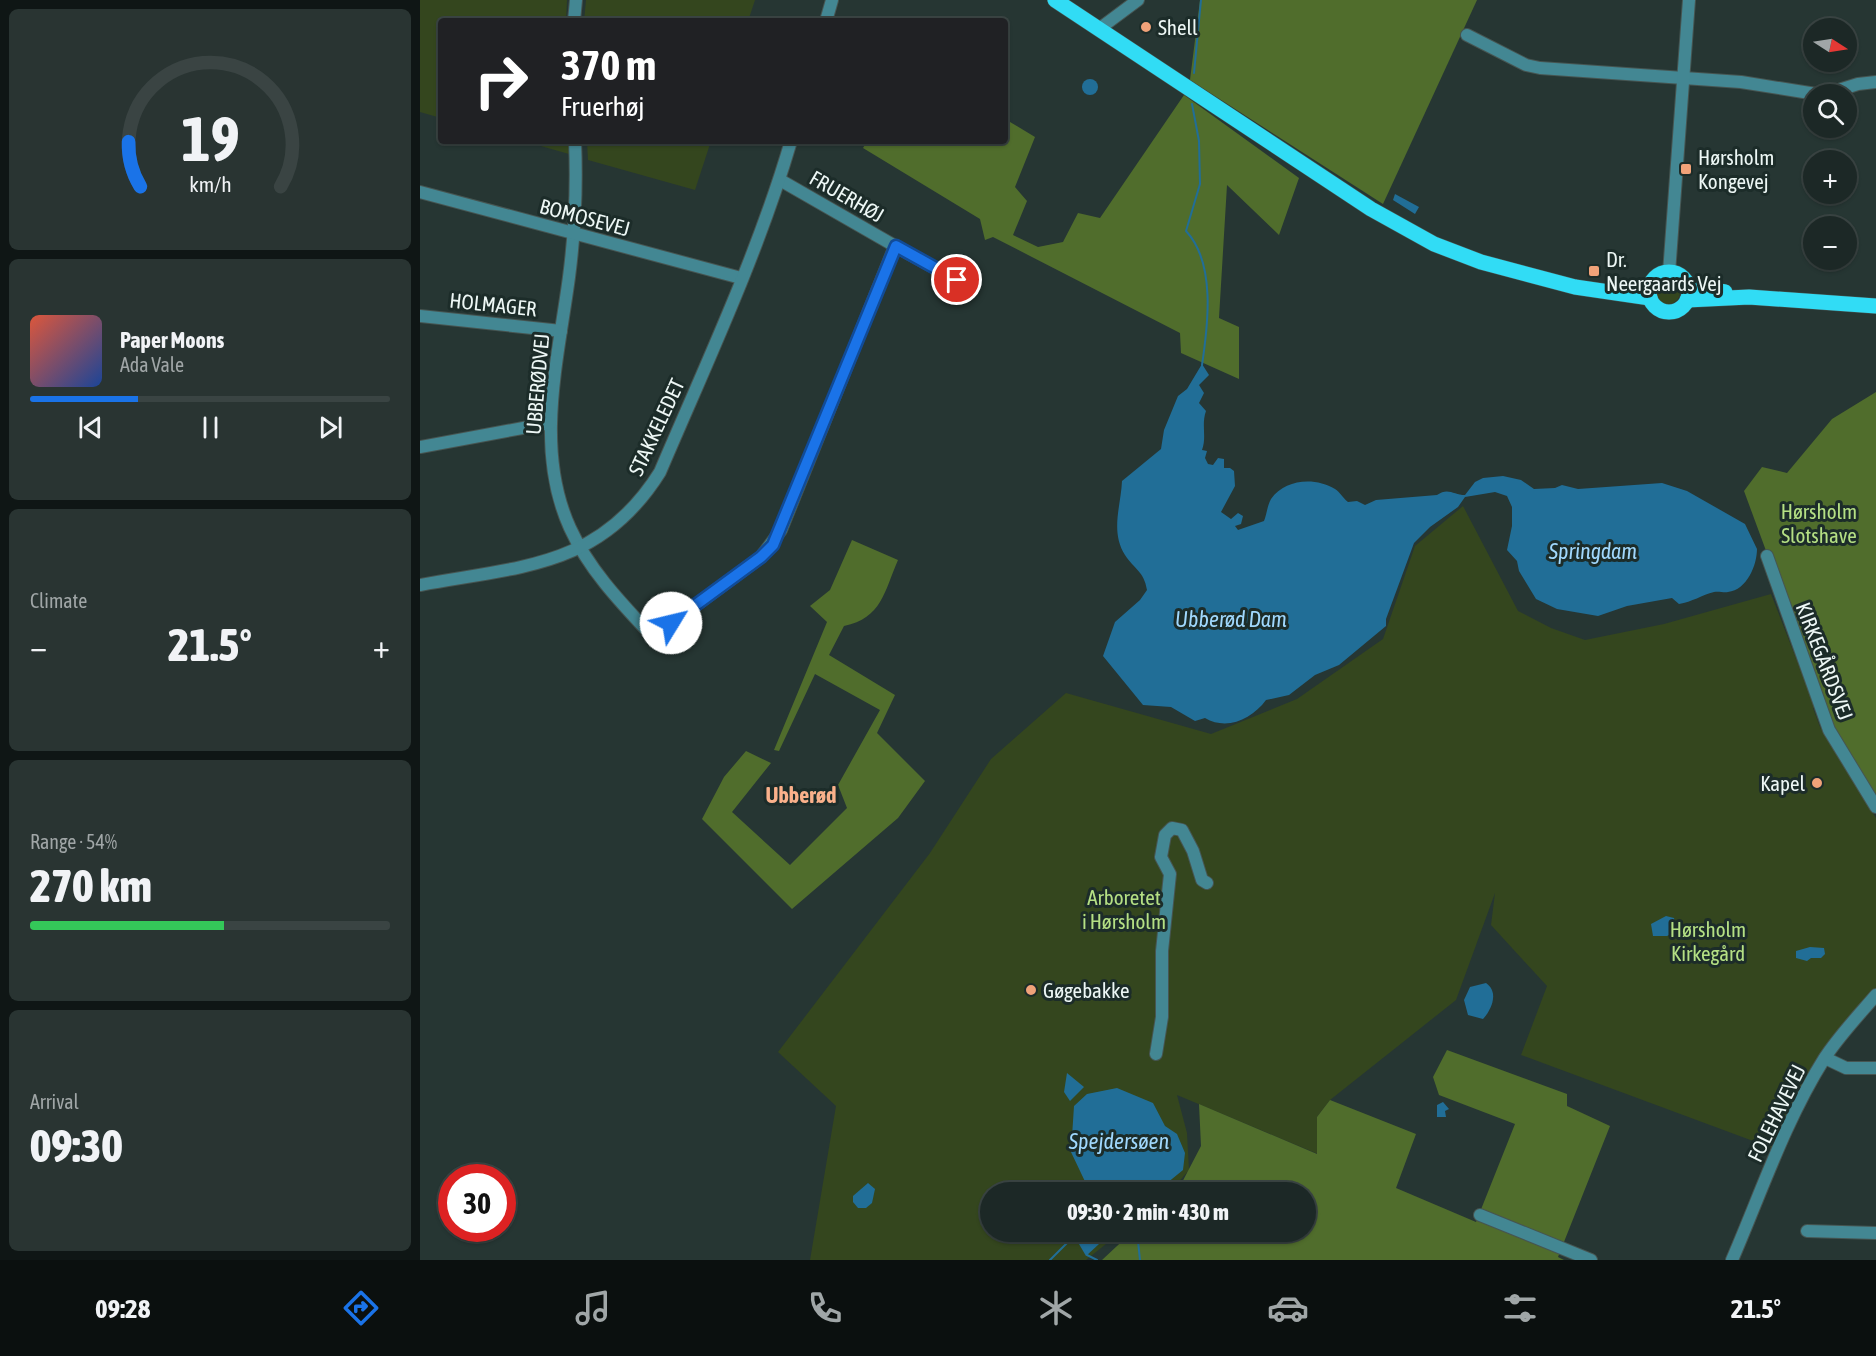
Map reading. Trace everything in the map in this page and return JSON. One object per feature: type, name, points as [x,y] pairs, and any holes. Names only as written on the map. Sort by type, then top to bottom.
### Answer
[{"type":"main road","points":[[1055,0],[1380,214],[1434,244],[1481,262],[1564,282],[1575,287],[1650,291]]},
{"type":"main road","points":[[1669,273],[1677,274],[1687,293],[1681,308],[1667,312],[1656,308],[1650,291],[1661,274],[1669,273]]},
{"type":"main road","points":[[1687,293],[1876,306]]},
{"type":"street","points":[[574,18],[576,0]]},
{"type":"street","points":[[827,18],[832,0]]},
{"type":"street","points":[[1099,29],[1138,0]]},
{"type":"street","points":[[1669,273],[1689,0]]},
{"type":"street","points":[[1467,35],[1526,64],[1540,68],[1772,85],[1803,91]]},
{"type":"street","points":[[1857,84],[1876,82]]},
{"type":"street","name":"UBBERØDVEJ","points":[[575,144],[577,188],[574,235],[550,423],[555,484],[560,504],[580,549],[623,605],[653,637]]},
{"type":"street","name":"STAKKELEDET","points":[[420,585],[539,563],[580,549],[608,532],[647,492],[660,472],[741,278],[780,180],[790,144]]},
{"type":"street","name":"FRUERHØJ","points":[[780,180],[957,280]]},
{"type":"street","name":"BOMOSEVEJ","points":[[420,192],[741,278]]},
{"type":"street","name":"FRUERHØJ","points":[[653,637],[761,557],[773,545],[896,246]]},
{"type":"street","name":"HOLMAGER","points":[[420,316],[561,331]]},
{"type":"street","points":[[420,447],[550,423]]},
{"type":"street","name":"KIRKEGÅRDSVEJ","points":[[1767,556],[1829,730],[1876,807]]},
{"type":"street","points":[[1156,1054],[1162,1017],[1162,951],[1170,874],[1161,856],[1169,830],[1177,827],[1182,830],[1193,851],[1202,880],[1207,883]]},
{"type":"street","name":"FOLEHAVEVEJ","points":[[1732,1260],[1774,1159],[1824,1058],[1876,995]]},
{"type":"street","points":[[1824,1058],[1846,1068],[1876,1068]]},
{"type":"street","points":[[1480,1215],[1591,1260]]},
{"type":"street","points":[[1806,1231],[1876,1233]]},
{"type":"green space","points":[[420,0],[567,0],[566,18],[438,18],[438,117],[420,112]]},
{"type":"green space","points":[[586,0],[755,0],[749,18],[584,18]]},
{"type":"green space","points":[[1200,0],[1477,0],[1383,204],[1190,80]]},
{"type":"green space","points":[[1184,95],[1299,178],[1279,235],[1227,185],[1219,318],[1239,327],[1239,379],[1181,353],[1180,333],[993,237],[985,240],[980,219],[863,148],[865,144],[1008,144],[1008,121],[1035,137],[1015,187],[1027,201],[1013,235],[1038,247],[1063,242],[1078,213],[1100,218]]},
{"type":"green space","points":[[534,144],[568,144],[569,154]]},
{"type":"green space","points":[[587,144],[710,144],[695,190],[588,160]]},
{"type":"green space","points":[[1668,280],[1676,284],[1680,292],[1676,300],[1668,304],[1660,300],[1656,292],[1660,284]]},
{"type":"green space","name":"Hørsholm Slotshave","points":[[1876,392],[1876,796],[1828,719],[1744,491],[1762,467],[1787,473],[1832,419]]},
{"type":"green space","name":"Arboretet i Hørsholm","points":[[1463,506],[1518,611],[1551,628],[1585,640],[1664,624],[1771,594],[1815,707],[1813,708],[1820,727],[1876,818],[1876,988],[1823,1050],[1772,1148],[1521,1055],[1547,986],[1491,925],[1495,893],[1456,1000],[1330,1100],[1317,1117],[1318,1154],[1177,1095],[1187,1133],[1189,1170],[1179,1182],[980,1182],[980,1242],[1108,1242],[1086,1260],[810,1260],[836,1106],[778,1052],[930,853],[991,759],[1066,693],[1211,734],[1297,699],[1383,639],[1415,546]]},
{"type":"green space","points":[[852,540],[898,560],[880,602],[866,617],[844,626],[829,655],[895,695],[877,733],[925,781],[898,818],[792,909],[702,819],[724,777],[746,751],[771,763],[732,812],[790,865],[847,808],[838,785],[880,710],[815,674],[779,751],[774,750],[827,622],[810,606],[830,590]]},
{"type":"green space","points":[[1447,1050],[1567,1094],[1567,1106],[1610,1126],[1558,1257],[1564,1260],[1102,1260],[1121,1242],[1316,1242],[1316,1182],[1182,1182],[1201,1146],[1199,1104],[1317,1154],[1317,1117],[1330,1100],[1416,1134],[1396,1188],[1476,1222],[1515,1124],[1439,1095],[1433,1077]]},
{"type":"water","points":[[1090,79],[1098,87],[1090,95],[1082,87]]},
{"type":"water","points":[[1395,194],[1419,207],[1415,214],[1393,200]]},
{"type":"water","name":"Ubberød Dam","points":[[1202,364],[1209,375],[1199,385],[1204,393],[1199,403],[1206,411],[1202,450],[1207,451],[1205,458],[1208,464],[1213,465],[1218,458],[1224,459],[1224,468],[1234,471],[1235,486],[1221,512],[1231,519],[1238,513],[1243,516],[1241,524],[1235,526],[1238,530],[1264,521],[1271,499],[1277,492],[1284,487],[1301,482],[1327,485],[1337,490],[1348,502],[1357,501],[1365,505],[1376,500],[1437,495],[1444,492],[1465,495],[1475,482],[1483,478],[1503,476],[1521,480],[1534,489],[1555,488],[1562,485],[1578,489],[1662,483],[1687,491],[1745,524],[1757,549],[1753,569],[1746,582],[1735,590],[1714,592],[1679,604],[1672,598],[1627,606],[1598,616],[1557,609],[1536,599],[1519,571],[1517,561],[1507,550],[1512,526],[1512,507],[1507,496],[1495,492],[1465,497],[1458,507],[1430,527],[1414,543],[1386,619],[1386,626],[1339,665],[1315,675],[1289,695],[1266,700],[1254,713],[1230,723],[1213,722],[1205,718],[1195,721],[1171,707],[1143,705],[1103,656],[1115,622],[1140,600],[1147,590],[1141,574],[1125,555],[1118,537],[1122,481],[1161,449],[1164,430],[1178,396],[1187,389]]},
{"type":"water","points":[[1666,916],[1674,918],[1677,931],[1667,936],[1653,936],[1651,924]]},
{"type":"water","points":[[1810,947],[1824,948],[1825,954],[1821,958],[1811,958],[1807,961],[1796,958],[1796,951]]},
{"type":"water","points":[[1486,983],[1493,996],[1489,1010],[1483,1019],[1468,1015],[1464,1000],[1470,987]]},
{"type":"water","points":[[1067,1073],[1084,1087],[1070,1101],[1064,1092]]},
{"type":"water","name":"Spejdersøen","points":[[1117,1088],[1153,1103],[1165,1126],[1177,1134],[1185,1153],[1183,1170],[1168,1182],[1085,1182],[1071,1152],[1074,1106],[1087,1094]]},
{"type":"water","points":[[1443,1102],[1449,1109],[1445,1111],[1446,1117],[1437,1117],[1437,1105]]},
{"type":"water","points":[[868,1183],[875,1189],[872,1203],[866,1208],[858,1208],[853,1202],[853,1196]]},
{"type":"water","points":[[1078,1242],[1101,1242],[1086,1256]]},
{"type":"waterway","points":[[1194,73],[1201,0]]},
{"type":"waterway","points":[[1192,104],[1199,141],[1200,184],[1186,231],[1196,244],[1206,277],[1208,295],[1202,365]]},
{"type":"waterway","points":[[1050,1260],[1068,1242]]},
{"type":"waterway","points":[[1138,1242],[1140,1260]]},
{"type":"waterway","points":[[1087,1255],[1097,1260]]},
{"type":"place","name":"Shell","points":[[1146,27]]},
{"type":"place","name":"Hørsholm Kongevej","points":[[1686,169]]},
{"type":"place","name":"Dr. Neergaards Vej","points":[[1594,271]]},
{"type":"place","name":"Kapel","points":[[1817,783]]},
{"type":"place","name":"Gøgebakke","points":[[1031,990]]},
{"type":"district","name":"Ubberød","points":[[801,795]]},
{"type":"route","points":[[671,623],[761,557],[773,545],[896,246],[957,280]]},
{"type":"water label","name":"Springdam","points":[[1593,551]]},
{"type":"park label","name":"Hørsholm Kirkegård","points":[[1708,941]]}]
